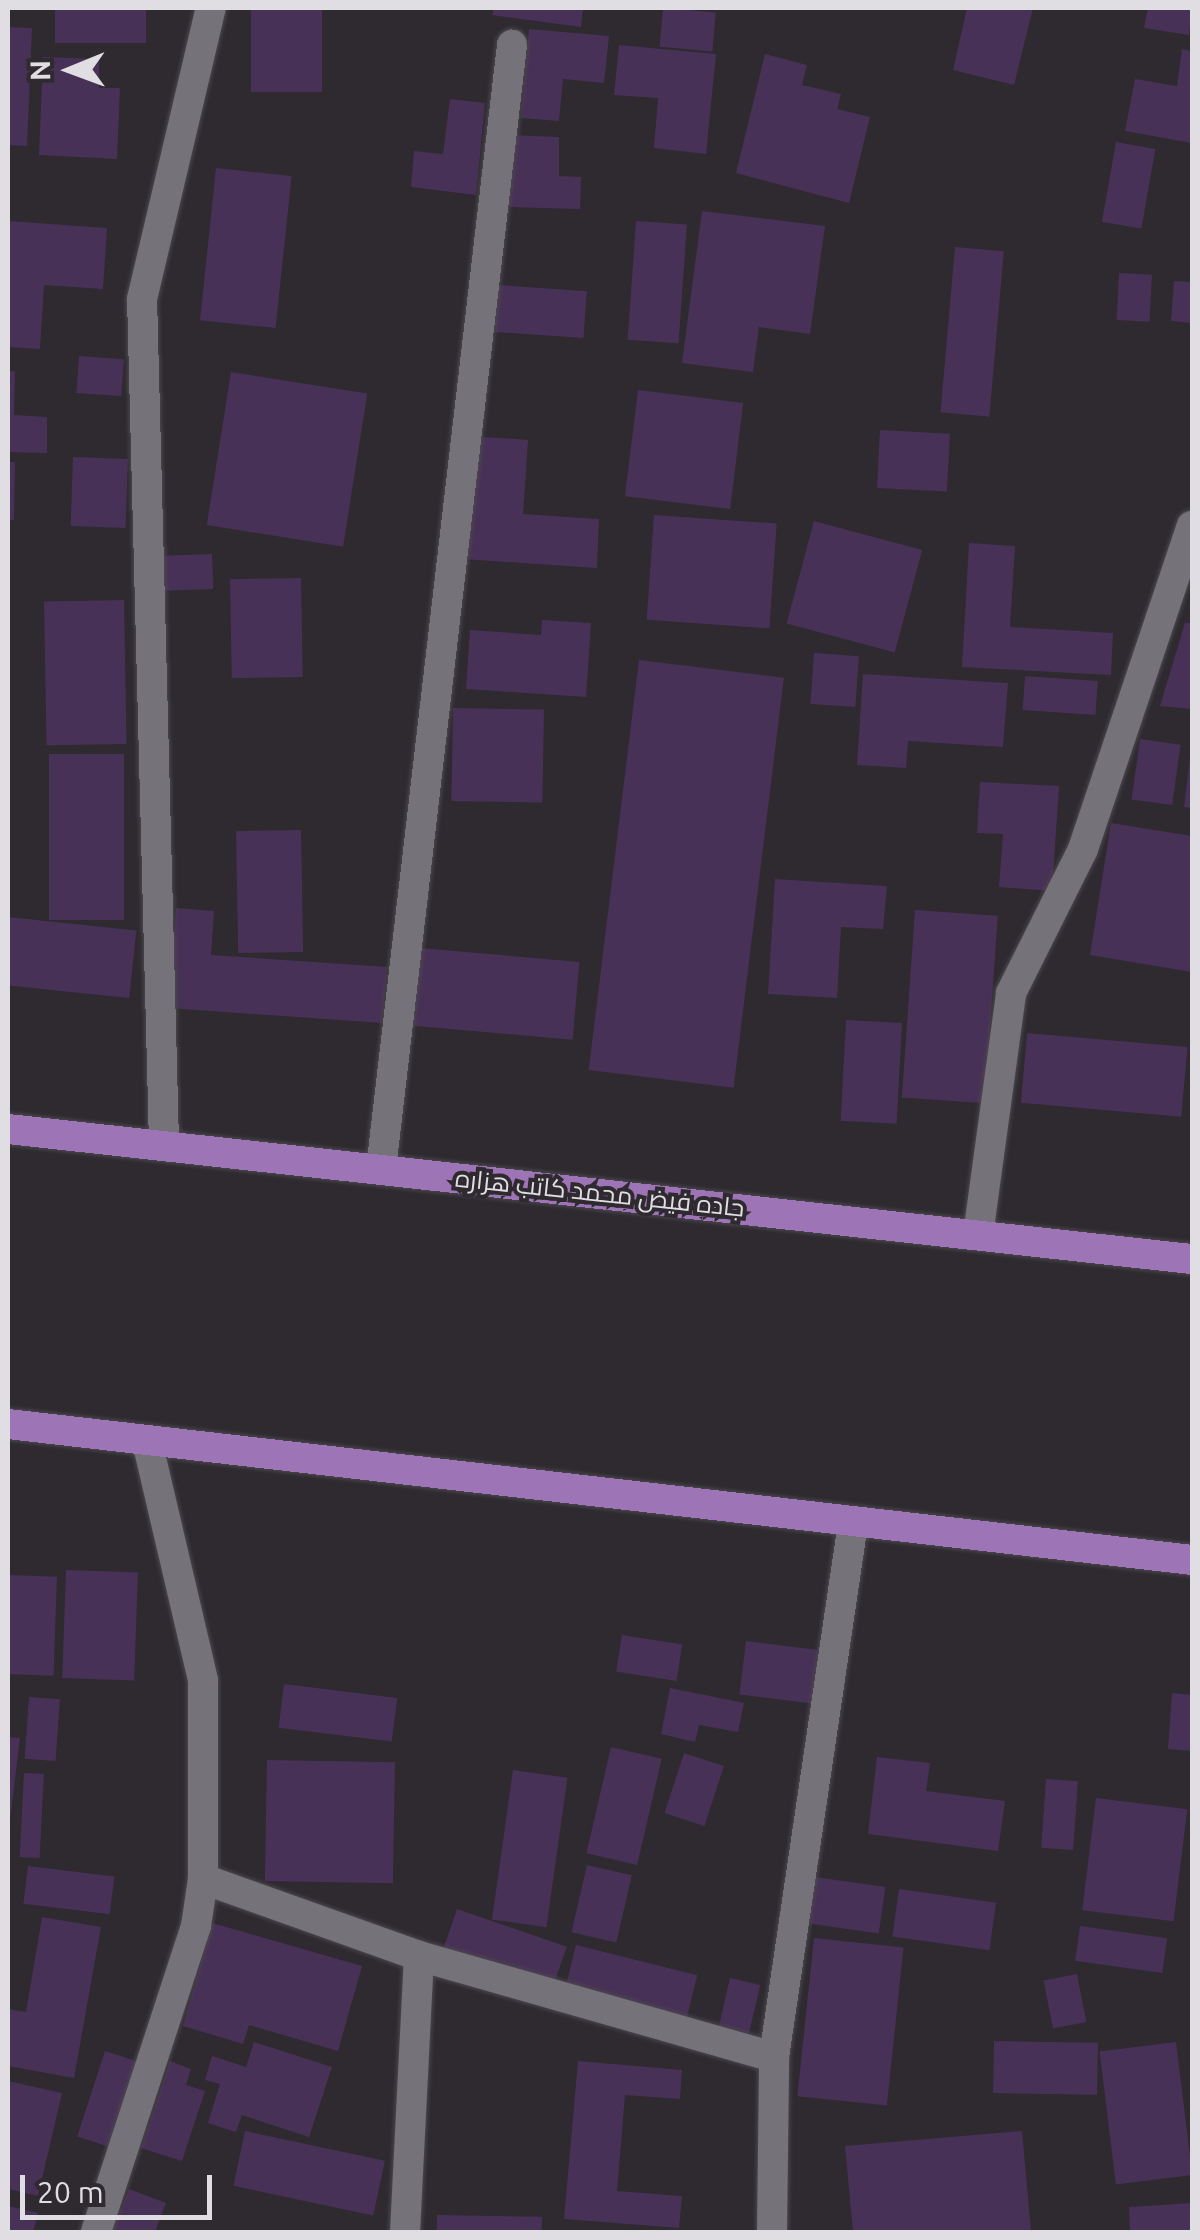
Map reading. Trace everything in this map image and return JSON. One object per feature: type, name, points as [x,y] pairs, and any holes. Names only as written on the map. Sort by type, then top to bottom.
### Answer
[{"type":"main road","name":"جاده فیض محمد کاتب هزاره","points":[[8,1129],[164,1143],[1192,1260]]},
{"type":"main road","points":[[8,1424],[1192,1560]]},
{"type":"street","points":[[164,1143],[142,300],[211,8]]},
{"type":"street","points":[[380,1169],[512,45]]},
{"type":"street","points":[[978,1235],[1011,993],[1082,849],[1192,526]]},
{"type":"street","points":[[96,2232],[196,1926],[203,1879],[202,1680],[147,1441]]},
{"type":"street","points":[[772,2232],[774,2057],[853,1523]]},
{"type":"street","points":[[203,1879],[419,1956],[774,2057]]},
{"type":"street","points":[[405,2232],[419,1956]]},
{"type":"building","points":[[55,8],[146,8],[146,43],[55,43]]},
{"type":"building","points":[[251,8],[322,8],[322,92],[251,92]]},
{"type":"building","points":[[494,8],[583,8],[581,27],[492,15]]},
{"type":"building","points":[[663,8],[716,13],[712,51],[660,47]]},
{"type":"building","points":[[967,8],[1033,8],[1014,85],[953,70]]},
{"type":"building","points":[[1148,8],[1192,8],[1189,35],[1144,28]]},
{"type":"building","points":[[8,27],[32,28],[27,146],[8,145]]},
{"type":"building","points":[[529,29],[609,36],[604,83],[563,79],[559,121],[521,118]]},
{"type":"building","points":[[619,45],[716,54],[706,154],[654,148],[658,98],[614,95]]},
{"type":"building","points":[[1182,49],[1192,51],[1192,143],[1125,131],[1135,79],[1177,86]]},
{"type":"building","points":[[765,54],[807,65],[802,85],[841,94],[837,109],[870,117],[849,203],[736,173]]},
{"type":"building","points":[[43,57],[99,59],[99,88],[120,88],[117,159],[39,155]]},
{"type":"building","points":[[450,99],[485,103],[476,195],[411,187],[414,151],[443,154]]},
{"type":"building","points":[[511,135],[559,137],[559,176],[581,177],[580,209],[508,207]]},
{"type":"building","points":[[1116,142],[1155,149],[1141,229],[1102,222]]},
{"type":"building","points":[[216,168],[292,176],[276,328],[200,320]]},
{"type":"building","points":[[702,211],[825,226],[810,334],[759,327],[753,372],[682,363]]},
{"type":"building","points":[[8,221],[107,228],[103,289],[44,285],[40,349],[8,347]]},
{"type":"building","points":[[636,221],[687,225],[679,343],[628,340]]},
{"type":"building","points":[[955,247],[1004,251],[989,417],[941,412]]},
{"type":"building","points":[[1119,273],[1152,275],[1149,322],[1117,320]]},
{"type":"building","points":[[1174,281],[1192,282],[1192,323],[1171,321]]},
{"type":"building","points":[[498,285],[587,291],[584,338],[495,332]]},
{"type":"building","points":[[79,356],[124,359],[121,396],[76,393]]},
{"type":"building","points":[[8,371],[15,371],[14,415],[47,417],[47,453],[8,452]]},
{"type":"building","points":[[231,372],[367,394],[343,547],[207,525]]},
{"type":"building","points":[[638,390],[743,403],[730,509],[625,496]]},
{"type":"building","points":[[880,430],[950,434],[947,492],[877,488]]},
{"type":"building","points":[[471,436],[528,440],[523,514],[599,519],[597,568],[463,559]]},
{"type":"building","points":[[73,457],[128,459],[126,528],[71,526]]},
{"type":"building","points":[[8,462],[15,462],[14,520],[8,520]]},
{"type":"building","points":[[654,515],[777,524],[769,628],[647,620]]},
{"type":"building","points":[[814,521],[922,550],[895,652],[787,623]]},
{"type":"building","points":[[969,543],[1015,546],[1010,627],[1113,633],[1111,675],[962,667]]},
{"type":"building","points":[[212,554],[213,589],[157,591],[156,556]]},
{"type":"building","points":[[301,578],[303,677],[232,678],[230,579]]},
{"type":"building","points":[[124,600],[127,744],[47,745],[44,601]]},
{"type":"building","points":[[542,620],[591,623],[586,697],[466,689],[470,630],[541,635]]},
{"type":"building","points":[[1185,623],[1192,623],[1192,709],[1160,706]]},
{"type":"building","points":[[814,653],[859,656],[855,707],[810,704]]},
{"type":"building","points":[[639,660],[784,678],[734,1088],[589,1070]]},
{"type":"building","points":[[863,674],[1008,683],[1003,747],[908,741],[906,768],[857,765]]},
{"type":"building","points":[[1025,676],[1098,681],[1095,715],[1023,710]]},
{"type":"building","points":[[453,708],[544,710],[542,803],[451,801]]},
{"type":"building","points":[[1140,739],[1181,745],[1172,805],[1132,799]]},
{"type":"building","points":[[49,754],[124,754],[124,920],[49,920]]},
{"type":"building","points":[[1192,759],[1192,808],[1184,807]]},
{"type":"building","points":[[980,782],[1059,786],[1052,891],[999,887],[1003,834],[977,833]]},
{"type":"building","points":[[1111,823],[1192,836],[1192,972],[1090,955]]},
{"type":"building","points":[[301,830],[303,952],[238,953],[236,831]]},
{"type":"building","points":[[775,879],[887,886],[883,929],[841,927],[837,998],[768,994]]},
{"type":"building","points":[[176,908],[214,911],[211,955],[387,967],[382,1023],[169,1008]]},
{"type":"building","points":[[915,910],[998,916],[985,1103],[902,1098]]},
{"type":"building","points":[[8,917],[136,930],[129,998],[8,985]]},
{"type":"building","points":[[420,948],[579,962],[573,1040],[413,1026]]},
{"type":"building","points":[[846,1020],[902,1023],[897,1124],[841,1121]]},
{"type":"building","points":[[1027,1033],[1187,1047],[1181,1117],[1021,1103]]},
{"type":"building","points":[[66,1570],[138,1573],[134,1680],[62,1678]]},
{"type":"building","points":[[8,1575],[57,1577],[54,1676],[8,1674]]},
{"type":"building","points":[[622,1635],[682,1645],[676,1681],[616,1672]]},
{"type":"building","points":[[746,1641],[824,1651],[818,1704],[739,1695]]},
{"type":"building","points":[[284,1684],[397,1698],[392,1742],[279,1728]]},
{"type":"building","points":[[670,1688],[744,1703],[738,1732],[699,1725],[695,1742],[661,1734]]},
{"type":"building","points":[[1172,1693],[1192,1695],[1192,1751],[1168,1749]]},
{"type":"building","points":[[29,1697],[60,1699],[56,1761],[25,1759]]},
{"type":"building","points":[[8,1737],[20,1738],[10,1820],[8,1819]]},
{"type":"building","points":[[611,1747],[662,1759],[637,1865],[586,1853]]},
{"type":"building","points":[[684,1753],[724,1766],[704,1826],[665,1813]]},
{"type":"building","points":[[877,1757],[930,1763],[926,1791],[1005,1801],[998,1851],[868,1834]]},
{"type":"building","points":[[267,1760],[395,1762],[393,1883],[265,1881]]},
{"type":"building","points":[[513,1770],[567,1778],[546,1927],[492,1920]]},
{"type":"building","points":[[24,1773],[44,1774],[40,1858],[20,1857]]},
{"type":"building","points":[[1046,1779],[1078,1781],[1073,1850],[1041,1848]]},
{"type":"building","points":[[1096,1798],[1187,1809],[1174,1921],[1082,1910]]},
{"type":"building","points":[[587,1865],[632,1875],[616,1943],[571,1932]]},
{"type":"building","points":[[28,1866],[114,1877],[110,1914],[23,1904]]},
{"type":"building","points":[[815,1877],[885,1887],[879,1933],[808,1924]]},
{"type":"building","points":[[899,1889],[996,1903],[989,1950],[892,1937]]},
{"type":"building","points":[[457,1909],[567,1947],[553,1987],[443,1950]]},
{"type":"building","points":[[42,1917],[101,1927],[74,2078],[8,2066],[8,2009],[26,2012]]},
{"type":"building","points":[[212,1923],[362,1966],[338,2051],[249,2025],[243,2044],[183,2026]]},
{"type":"building","points":[[1080,1926],[1167,1938],[1162,1973],[1075,1961]]},
{"type":"building","points":[[814,1938],[904,1947],[887,2106],[797,2096]]},
{"type":"building","points":[[576,1945],[697,1975],[686,2019],[565,1989]]},
{"type":"building","points":[[1077,1974],[1086,2022],[1053,2029],[1044,1980]]},
{"type":"building","points":[[730,1978],[760,1985],[748,2037],[718,2030]]},
{"type":"building","points":[[994,2041],[1098,2043],[1097,2095],[993,2093]]},
{"type":"building","points":[[254,2042],[332,2067],[309,2137],[242,2115],[236,2132],[208,2123],[220,2084],[205,2080],[212,2056],[246,2067]]},
{"type":"building","points":[[1176,2042],[1192,2175],[1116,2184],[1100,2051]]},
{"type":"building","points":[[105,2051],[136,2061],[109,2147],[77,2137]]},
{"type":"building","points":[[170,2061],[191,2069],[186,2085],[205,2091],[182,2161],[141,2148]]},
{"type":"building","points":[[578,2061],[682,2070],[680,2099],[625,2095],[617,2191],[682,2196],[679,2228],[564,2219]]},
{"type":"building","points":[[8,2081],[62,2093],[38,2196],[8,2189]]},
{"type":"building","points":[[245,2131],[385,2161],[373,2216],[233,2186]]},
{"type":"building","points":[[1022,2131],[1031,2232],[853,2232],[845,2146]]},
{"type":"building","points":[[129,2189],[166,2203],[155,2232],[112,2232]]},
{"type":"building","points":[[1192,2203],[1192,2232],[1130,2232],[1129,2207]]},
{"type":"building","points":[[8,2206],[38,2213],[33,2232],[8,2232]]},
{"type":"building","points":[[437,2215],[542,2217],[542,2232],[437,2232]]}]
